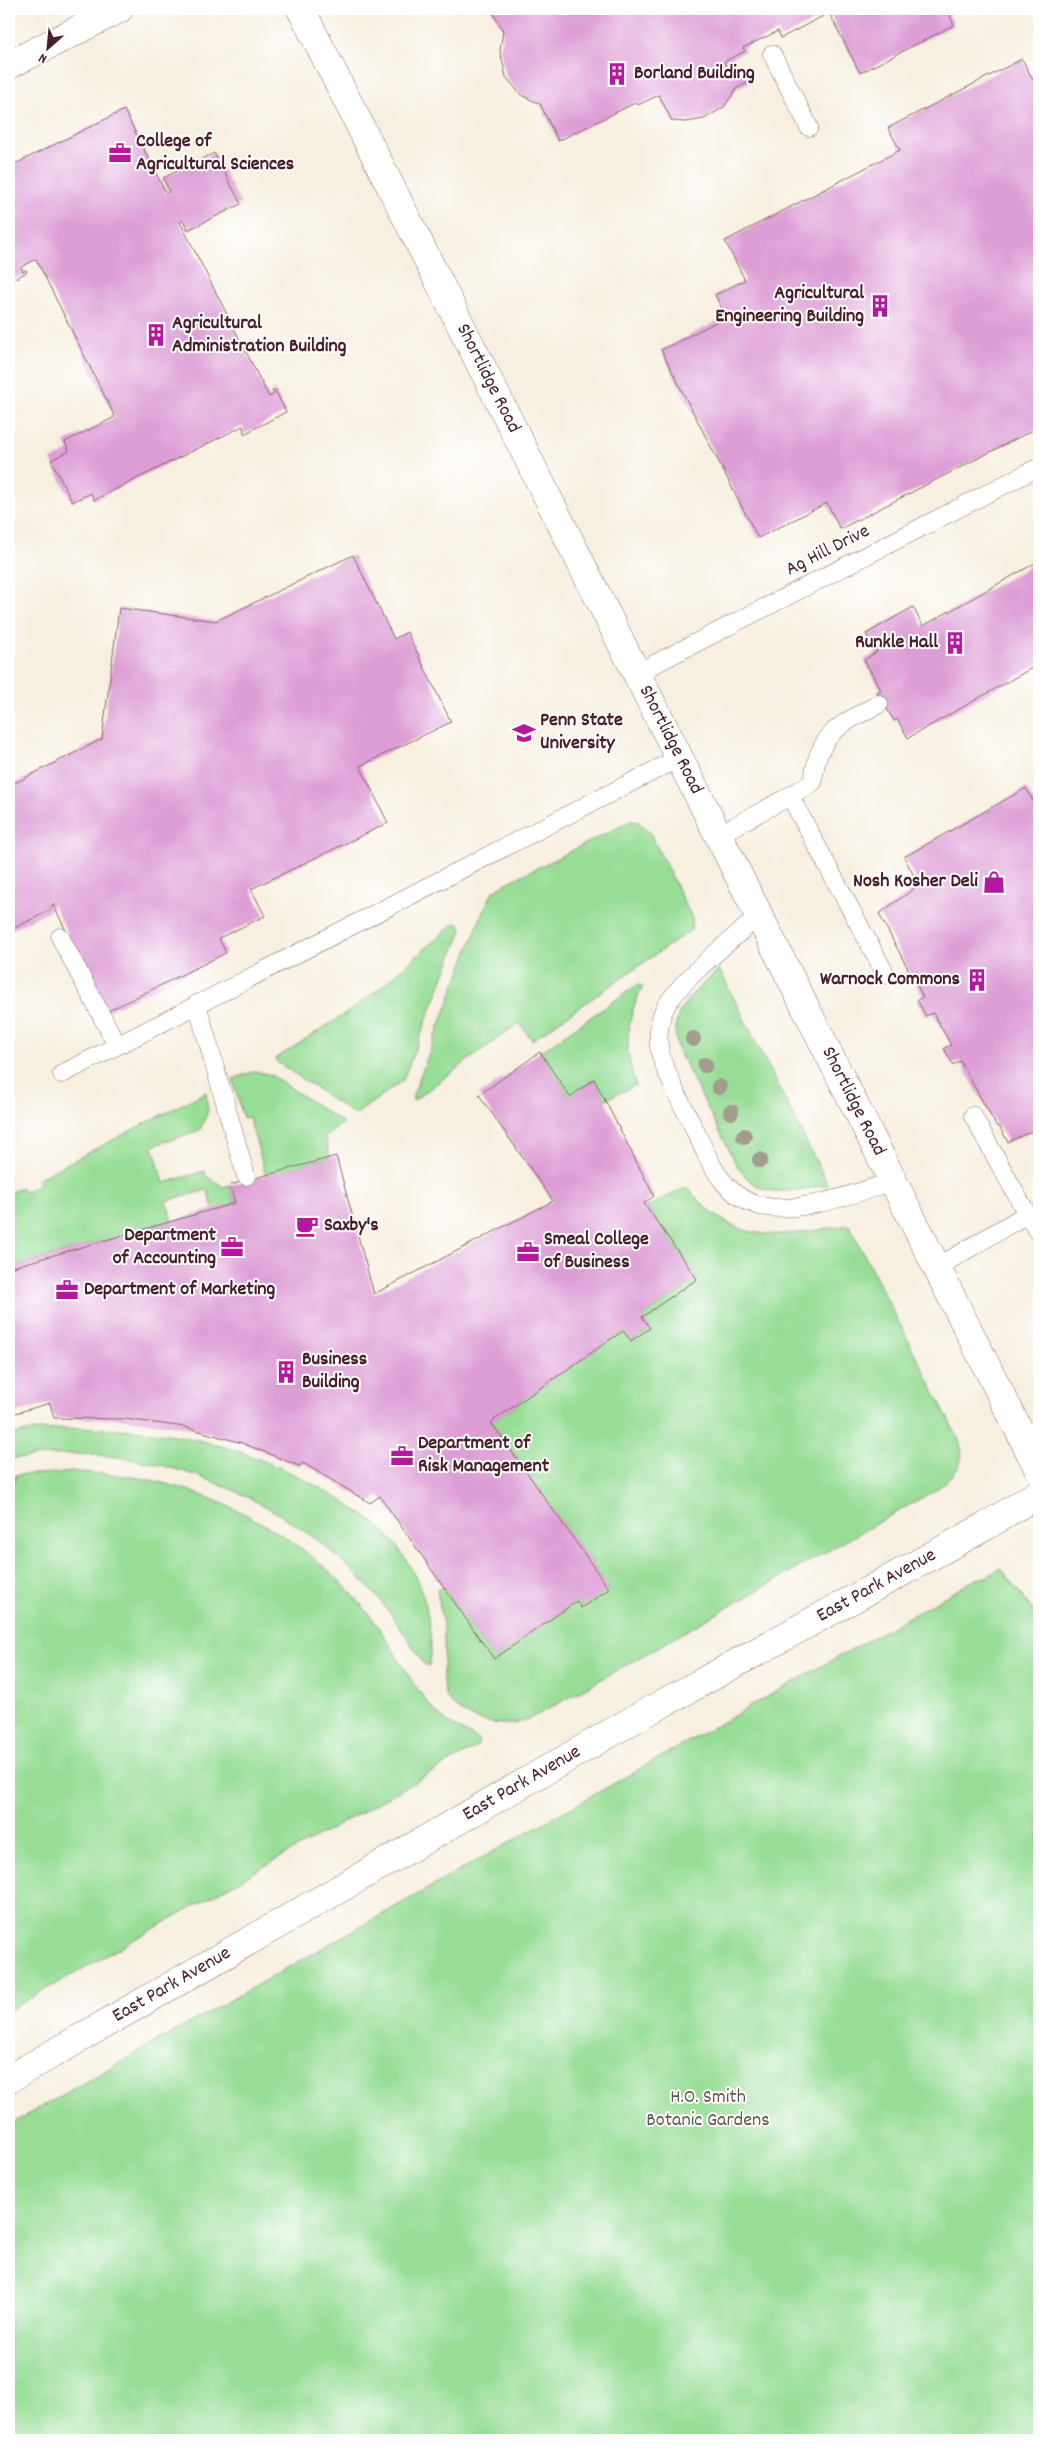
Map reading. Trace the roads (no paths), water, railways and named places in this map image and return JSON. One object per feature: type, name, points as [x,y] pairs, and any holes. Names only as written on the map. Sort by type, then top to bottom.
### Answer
[{"type":"street","points":[[9,66],[119,9]]},
{"type":"street","name":"Shortlidge Road","points":[[301,9],[1039,1470]]},
{"type":"street","name":"East Park Avenue","points":[[9,2079],[640,1716],[986,1526],[1039,1493]]},
{"type":"lane","points":[[772,54],[809,127]]},
{"type":"lane","name":"Ag Hill Drive","points":[[636,673],[1039,467]]},
{"type":"lane","points":[[718,835],[813,782],[814,762],[820,746],[831,733],[879,704]]},
{"type":"lane","points":[[62,1074],[679,758]]},
{"type":"lane","points":[[790,796],[886,975]]},
{"type":"lane","points":[[759,916],[718,951],[671,998],[663,1011],[660,1024],[661,1055],[670,1079],[714,1168],[728,1187],[740,1197],[756,1205],[772,1208],[791,1207],[824,1201],[894,1181]]},
{"type":"lane","points":[[60,937],[117,1045]]},
{"type":"lane","points":[[197,1004],[246,1176]]},
{"type":"lane","points":[[973,1116],[1039,1234]]},
{"type":"lane","points":[[938,1267],[1028,1214]]},
{"type":"place","name":"Borland Building","points":[[617,74]]},
{"type":"place","name":"College of Agricultural Sciences","points":[[120,153]]},
{"type":"place","name":"Agricultural Engineering Building","points":[[880,306]]},
{"type":"place","name":"Agricultural Administration Building","points":[[156,335]]},
{"type":"place","name":"Runkle Hall","points":[[955,643]]},
{"type":"place","name":"Penn State University","points":[[524,733]]},
{"type":"place","name":"Nosh Kosher Deli","points":[[994,882]]},
{"type":"place","name":"Warnock Commons","points":[[977,980]]},
{"type":"place","name":"Saxby's","points":[[307,1226]]},
{"type":"place","name":"Department of Accounting","points":[[232,1247]]},
{"type":"place","name":"Smeal College of Business","points":[[528,1252]]},
{"type":"place","name":"Department of Marketing","points":[[67,1290]]},
{"type":"place","name":"Business Building","points":[[286,1372]]},
{"type":"place","name":"Department of Risk Management","points":[[402,1456]]},
{"type":"park label","name":"H.O. Smith Botanic Gardens","points":[[708,2110]]}]
